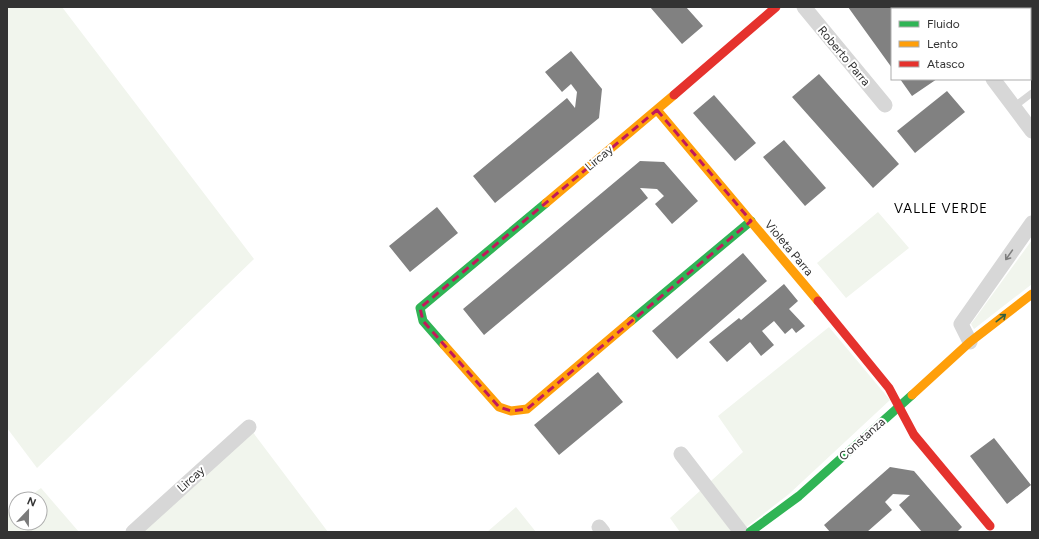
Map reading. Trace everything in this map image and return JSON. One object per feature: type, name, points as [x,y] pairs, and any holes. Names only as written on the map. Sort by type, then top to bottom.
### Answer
[{"type":"street","name":"Lircay","points":[[751,220],[527,409],[511,411],[499,407],[423,321],[420,308],[657,110],[776,7]]},
{"type":"street","name":"Roberto Parra","points":[[804,7],[885,105]]},
{"type":"street","points":[[994,80],[1015,106],[1032,131]]},
{"type":"street","name":"Violeta Parra","points":[[657,110],[751,220],[889,388],[899,404],[914,435],[990,526]]},
{"type":"street","points":[[970,342],[961,324],[1032,223]]},
{"type":"street","name":"Constanza","points":[[750,532],[799,496],[899,404],[970,342],[1032,294]]},
{"type":"street","name":"Lircay","points":[[133,532],[250,427]]},
{"type":"street","points":[[681,454],[741,532]]},
{"type":"lane","points":[[1015,106],[1032,93]]},
{"type":"highlighted area","points":[[657,110],[751,221],[527,409],[511,411],[499,407],[423,321],[420,308]]},
{"type":"shaded area","points":[[7,7],[62,7],[254,259],[37,468],[7,428]]},
{"type":"shaded area","points":[[878,212],[909,248],[846,298],[817,263]]},
{"type":"shaded area","points":[[1032,240],[1032,284],[974,329],[971,324]]},
{"type":"shaded area","points":[[829,327],[890,400],[789,494],[740,532],[680,532],[670,518],[743,452],[718,416]]},
{"type":"shaded area","points":[[249,427],[328,532],[133,532]]},
{"type":"shaded area","points":[[41,488],[44,491],[37,491]]},
{"type":"shaded area","points":[[48,496],[79,532],[7,532],[8,512],[8,531],[48,531]]},
{"type":"shaded area","points":[[516,507],[536,532],[487,532]]},
{"type":"building","points":[[650,7],[686,7],[703,26],[682,44]]},
{"type":"building","points":[[848,7],[892,8],[891,67]]},
{"type":"building","points":[[978,7],[996,7],[995,8]]},
{"type":"building","points":[[1032,7],[1031,59],[1031,8],[1029,8]]},
{"type":"building","points":[[571,51],[602,89],[599,118],[495,203],[473,176],[567,98],[575,108],[577,92],[571,84],[562,92],[545,72]]},
{"type":"building","points":[[819,74],[899,164],[873,188],[792,97]]},
{"type":"building","points":[[901,80],[936,80],[912,96]]},
{"type":"building","points":[[947,91],[965,112],[915,153],[897,131]]},
{"type":"building","points":[[714,95],[756,143],[735,161],[693,113]]},
{"type":"building","points":[[784,140],[826,188],[805,206],[763,157]]},
{"type":"building","points":[[640,161],[664,162],[698,201],[672,224],[655,204],[664,196],[657,189],[640,188],[648,198],[484,335],[463,309]]},
{"type":"building","points":[[437,207],[458,233],[410,272],[389,246]]},
{"type":"building","points":[[743,253],[767,281],[677,359],[652,331]]},
{"type":"building","points":[[784,284],[798,301],[789,309],[805,326],[796,333],[792,328],[785,334],[774,321],[762,331],[774,345],[761,356],[750,342],[727,362],[709,342],[739,318],[741,320]]},
{"type":"building","points":[[598,372],[623,402],[559,455],[534,425]]},
{"type":"building","points":[[994,438],[1031,485],[1007,504],[970,456]]},
{"type":"building","points":[[890,467],[914,471],[962,527],[957,532],[922,532],[899,505],[910,495],[893,494],[885,502],[892,510],[867,532],[830,532],[824,525]]},
{"type":"traffic: fast","points":[[444,345],[423,321],[420,308],[546,203]]},
{"type":"traffic: fast","points":[[631,321],[751,221]]},
{"type":"traffic: fast","points":[[750,532],[799,496],[912,395]]},
{"type":"traffic: slow","points":[[546,203],[674,95]]},
{"type":"traffic: slow","points":[[657,110],[818,301]]},
{"type":"traffic: slow","points":[[912,395],[970,342],[1032,294]]},
{"type":"traffic: slow","points":[[444,345],[499,407],[511,411],[527,409],[631,321]]},
{"type":"traffic: jam","points":[[674,95],[776,7]]},
{"type":"traffic: jam","points":[[818,301],[889,388],[914,435],[990,526]]},
{"type":"district","name":"VALLE VERDE","points":[[941,208]]}]
